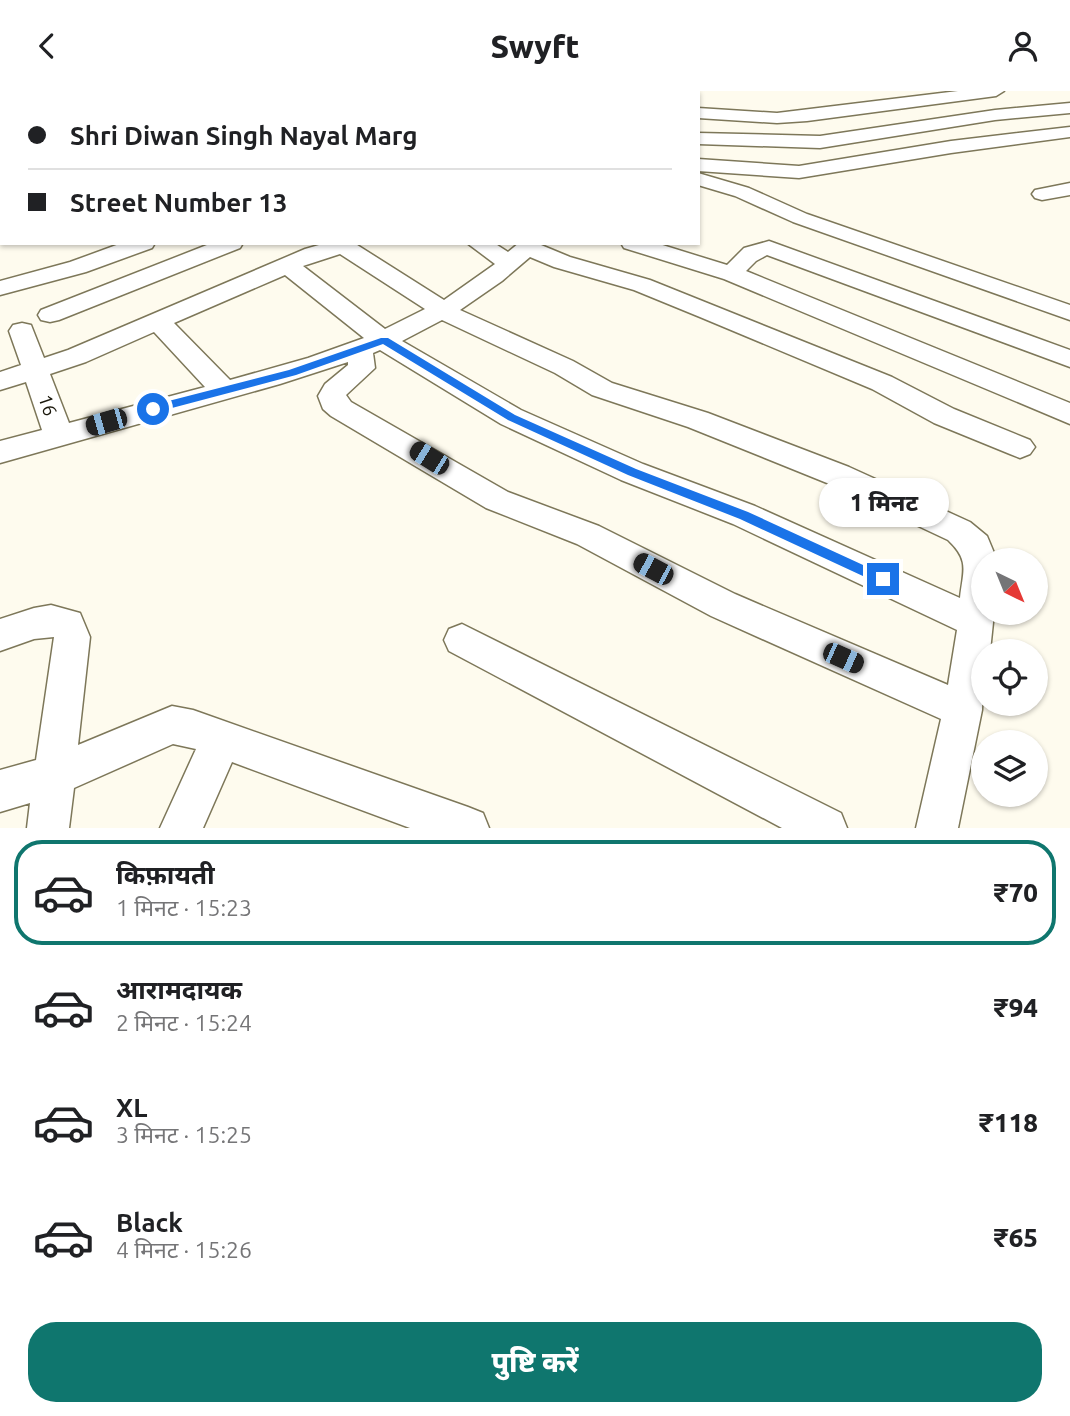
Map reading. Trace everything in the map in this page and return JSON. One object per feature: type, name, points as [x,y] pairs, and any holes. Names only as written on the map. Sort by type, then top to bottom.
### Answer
[{"type":"street","points":[[700,113],[777,118],[807,116],[996,91]]},
{"type":"street","points":[[700,138],[820,142],[984,116],[1070,108]]},
{"type":"street","points":[[700,165],[799,172],[951,147],[1070,132]]},
{"type":"street","points":[[700,180],[762,199],[785,212],[839,232],[1070,313]]},
{"type":"street","points":[[1042,194],[1070,189]]},
{"type":"street","points":[[0,288],[78,267],[138,245]]},
{"type":"street","points":[[50,315],[227,245]]},
{"type":"street","points":[[489,245],[523,251],[642,285],[882,383],[944,416],[1020,447]]},
{"type":"street","points":[[638,245],[732,274],[1070,414]]},
{"type":"street","points":[[22,331],[36,370],[287,265],[306,249],[346,248],[475,328],[564,367],[602,389],[698,420],[838,475],[959,531],[976,548]]},
{"type":"street","points":[[732,274],[752,251],[769,248],[1070,359]]},
{"type":"street","points":[[0,452],[372,346],[443,310],[523,251]]},
{"type":"street","points":[[287,265],[372,346],[524,423],[632,472],[744,515],[971,620]]},
{"type":"street","points":[[157,321],[224,390]]},
{"type":"street","points":[[372,346],[362,368],[335,390],[331,396],[333,403],[497,500],[588,535],[723,605],[963,711]]},
{"type":"street","name":"16","points":[[0,381],[36,370],[59,436]]},
{"type":"street","points":[[0,635],[40,621],[57,619],[67,624],[72,637],[48,828]]},
{"type":"street","points":[[937,828],[963,711],[976,625]]},
{"type":"street","points":[[462,640],[826,828]]},
{"type":"street","points":[[0,791],[54,776],[172,725],[222,739],[468,828]]},
{"type":"street","points":[[181,828],[222,739]]},
{"type":"route","points":[[153,409],[292,372],[384,341],[511,417],[561,441],[632,472],[744,515],[883,579]]}]
